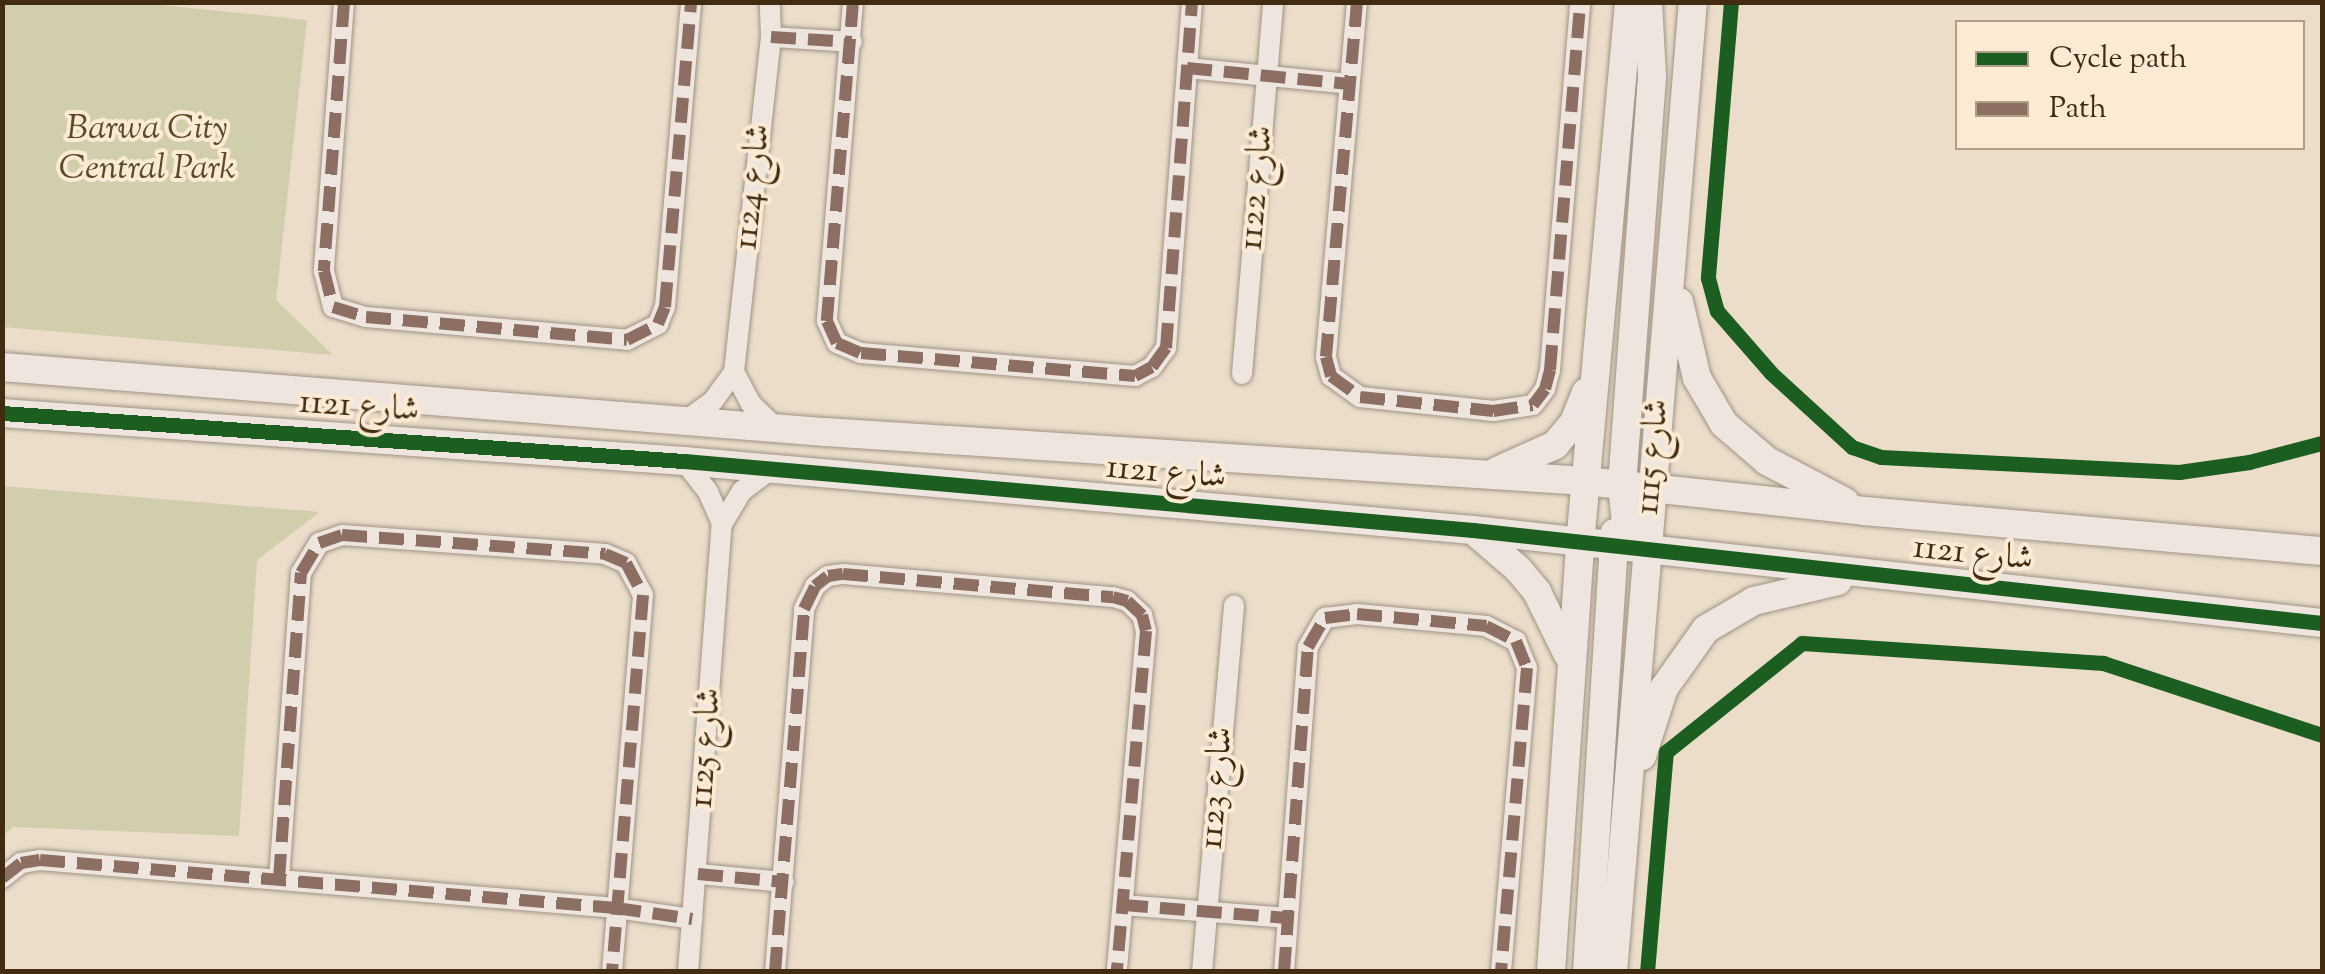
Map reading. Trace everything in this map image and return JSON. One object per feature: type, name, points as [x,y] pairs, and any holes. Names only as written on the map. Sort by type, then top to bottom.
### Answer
[{"type":"street","points":[[344,2],[324,270],[333,307],[366,317],[627,340],[658,324],[665,307],[691,2]]},
{"type":"street","name":"شارع 1124","points":[[734,372],[771,36],[770,2]]},
{"type":"street","points":[[853,2],[827,322],[838,343],[861,353],[1135,376],[1152,367],[1166,348],[1192,2]]},
{"type":"street","name":"شارع 1122","points":[[1242,374],[1273,2]]},
{"type":"street","points":[[1357,2],[1326,356],[1331,376],[1346,390],[1375,400],[1492,411],[1533,406],[1545,390],[1550,370],[1580,2]]},
{"type":"street","name":"شارع 1115","points":[[1551,972],[1580,544],[1629,2]]},
{"type":"street","points":[[1646,551],[1626,523],[1622,485],[1652,76],[1648,2]]},
{"type":"street","name":"شارع 1115","points":[[1613,972],[1692,2]]},
{"type":"street","points":[[771,36],[852,42]]},
{"type":"street","points":[[1188,68],[1349,84]]},
{"type":"street","points":[[1672,257],[1686,347],[1703,390],[1724,424],[1767,461],[1864,511]]},
{"type":"street","points":[[1486,474],[1518,465],[1555,446],[1585,397],[1596,356]]},
{"type":"street","name":"شارع 1121","points":[[2,366],[777,429],[1586,481],[1864,511],[2322,551]]},
{"type":"street","points":[[684,422],[713,401],[734,372],[751,404],[777,429]]},
{"type":"street","name":"شارع 1121","points":[[2,413],[684,461],[1473,530],[2322,623]]},
{"type":"street","points":[[684,461],[708,492],[722,524]]},
{"type":"street","points":[[722,524],[742,491],[772,468]]},
{"type":"street","points":[[1586,481],[1609,511],[1615,548],[1586,972]]},
{"type":"street","name":"شارع 1125","points":[[688,972],[722,524]]},
{"type":"street","points":[[1473,530],[1508,558],[1537,592],[1572,666]]},
{"type":"street","points":[[279,879],[302,573],[307,556],[318,543],[342,535],[605,554],[626,563],[643,596],[612,972]]},
{"type":"street","points":[[775,972],[804,609],[814,586],[828,576],[844,574],[1113,596],[1136,608],[1146,632],[1117,972]]},
{"type":"street","points":[[1626,814],[1664,688],[1706,629],[1727,614],[1782,592],[1869,574]]},
{"type":"street","name":"شارع 1123","points":[[1202,972],[1234,605]]},
{"type":"street","points":[[1284,972],[1308,647],[1325,618],[1340,614],[1486,626],[1516,641],[1527,668],[1501,972]]},
{"type":"street","points":[[2,878],[21,863],[40,860],[616,908],[692,919]]},
{"type":"street","points":[[698,874],[784,882]]},
{"type":"street","points":[[1123,905],[1287,918]]},
{"type":"green space","name":"Barwa City Central Park","points":[[2,3],[141,3],[307,20],[276,300],[333,355],[3,327]]},
{"type":"green space","points":[[3,486],[320,512],[257,560],[239,836],[13,827],[3,836]]},
{"type":"marked path","points":[[344,2],[324,271],[333,307],[366,317],[627,340],[658,324],[665,307],[691,2]]},
{"type":"marked path","points":[[853,2],[827,321],[837,343],[861,353],[1135,376],[1152,367],[1166,348],[1192,2]]},
{"type":"marked path","points":[[1357,2],[1326,357],[1331,376],[1360,397],[1493,411],[1533,405],[1545,389],[1550,370],[1580,2]]},
{"type":"marked path","points":[[771,37],[852,42]]},
{"type":"marked path","points":[[1187,68],[1349,84]]},
{"type":"marked path","points":[[279,879],[301,573],[319,543],[342,535],[605,554],[626,563],[643,595],[612,972]]},
{"type":"marked path","points":[[775,972],[804,609],[815,586],[828,576],[843,574],[1113,597],[1127,601],[1142,615],[1146,631],[1117,972]]},
{"type":"marked path","points":[[1284,972],[1308,647],[1325,618],[1357,614],[1486,626],[1516,641],[1527,668],[1501,972]]},
{"type":"marked path","points":[[2,878],[21,863],[40,860],[616,908],[692,919]]},
{"type":"marked path","points":[[698,874],[784,882]]},
{"type":"marked path","points":[[1123,905],[1287,918]]},
{"type":"cycle path","points":[[1731,2],[1708,278],[1717,311],[1771,373],[1852,447],[1881,457],[2179,472],[2249,462],[2322,443]]},
{"type":"cycle path","points":[[2,413],[684,461],[1473,530],[2322,623]]},
{"type":"cycle path","points":[[1647,972],[1666,752],[1802,643],[2103,663],[2322,735]]}]
